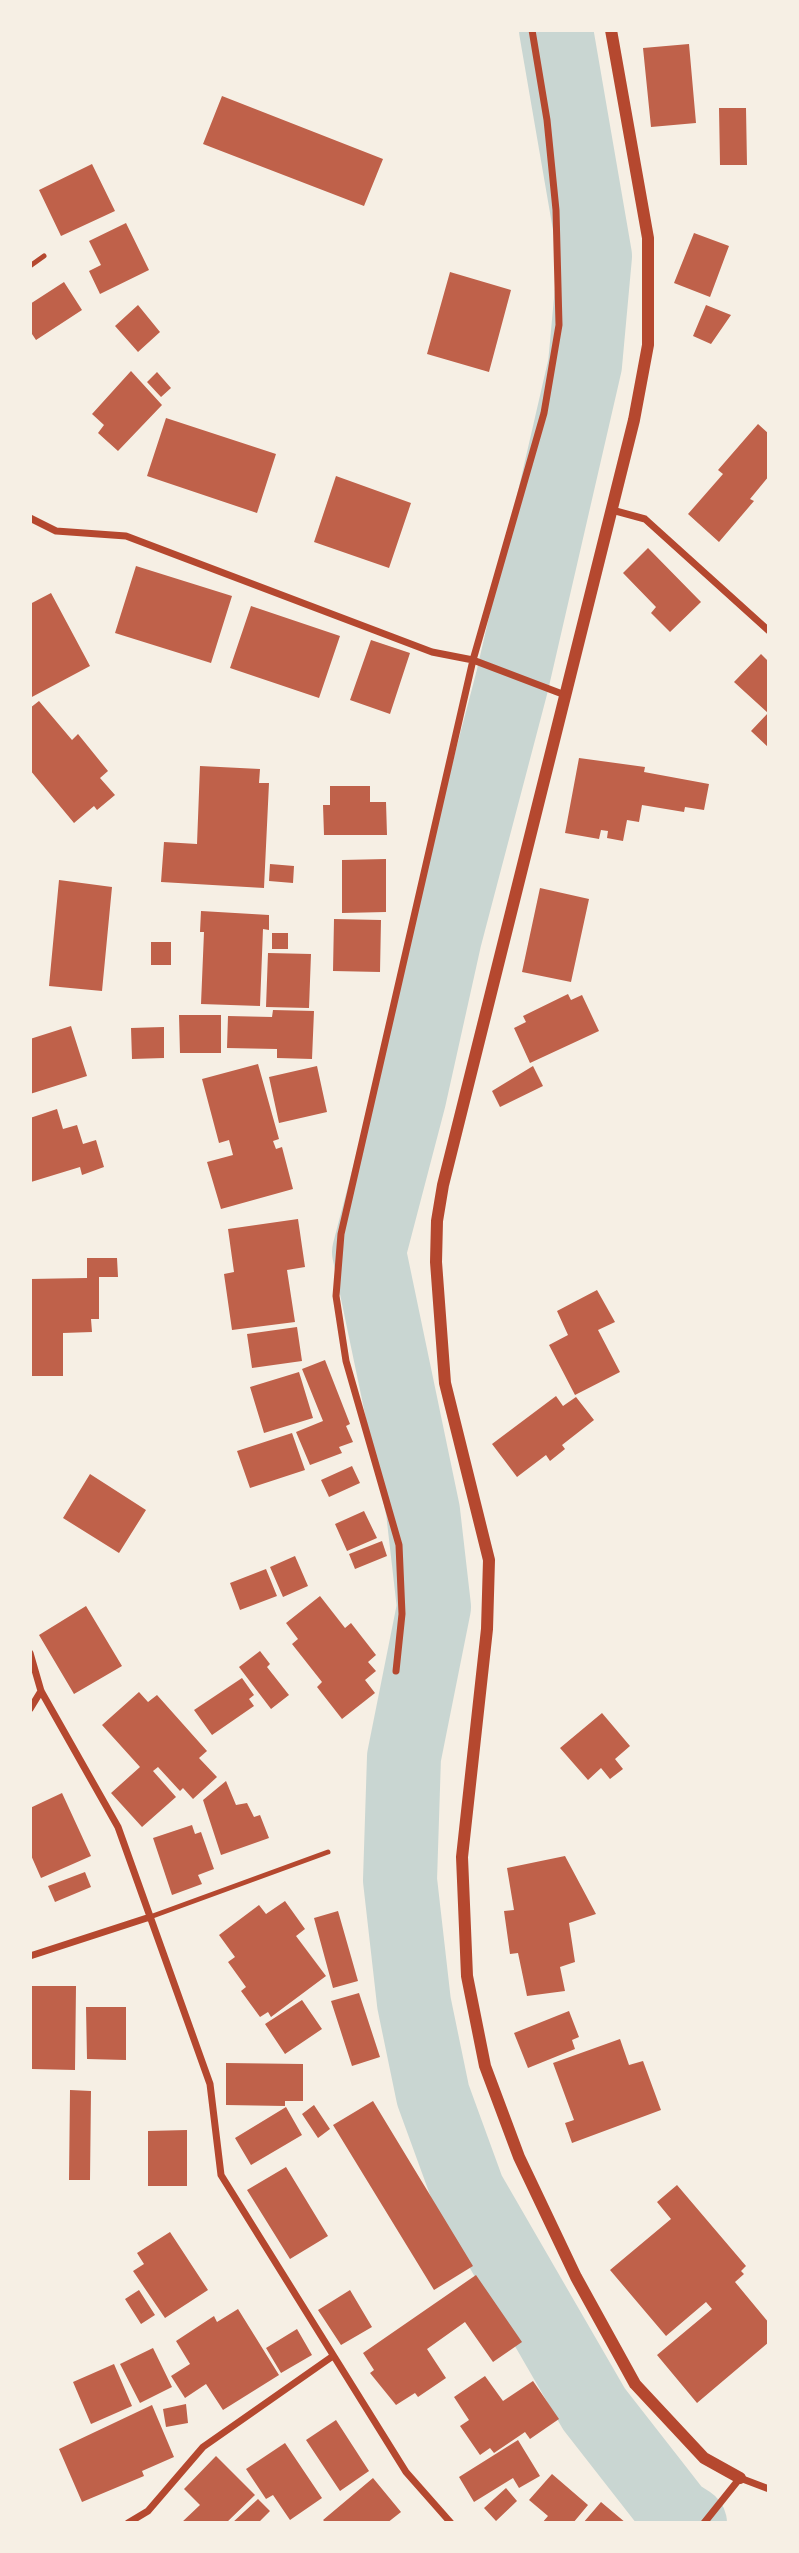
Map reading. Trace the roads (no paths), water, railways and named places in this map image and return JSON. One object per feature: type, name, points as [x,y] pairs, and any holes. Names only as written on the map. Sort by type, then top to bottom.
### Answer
[{"type":"street","points":[[396,1671],[402,1614],[399,1545],[346,1362],[337,1283],[341,1234],[473,660],[544,414],[559,325],[556,210],[547,120],[532,30]]},
{"type":"street","points":[[611,30],[648,238],[649,345],[634,420],[443,1185],[437,1221],[436,1262],[445,1383],[457,1443],[489,1560],[487,1629],[462,1857],[467,1976],[485,2066],[519,2157],[583,2289],[635,2384],[704,2458],[740,2478],[769,2489]]},
{"type":"street","points":[[612,510],[645,519],[769,631]]},
{"type":"street","points":[[30,517],[56,531],[126,536],[432,652],[473,660],[565,695]]},
{"type":"street","points":[[30,1653],[41,1691],[118,1827],[210,2084],[221,2175],[406,2472],[451,2523]]},
{"type":"street","points":[[30,1709],[41,1691]]},
{"type":"street","points":[[30,1956],[150,1917]]},
{"type":"street","points":[[128,2523],[148,2511],[203,2447],[333,2356]]},
{"type":"street","points":[[704,2523],[740,2478]]},
{"type":"lane","points":[[30,266],[44,256]]},
{"type":"lane","points":[[150,1917],[328,1853]]},
{"type":"waterway","points":[[556,30],[595,256],[585,365],[512,682],[445,937],[409,1099],[369,1252],[423,1511],[434,1607],[404,1757],[400,1880],[414,2003],[433,2095],[468,2191],[594,2409],[676,2514],[690,2523]]}]
